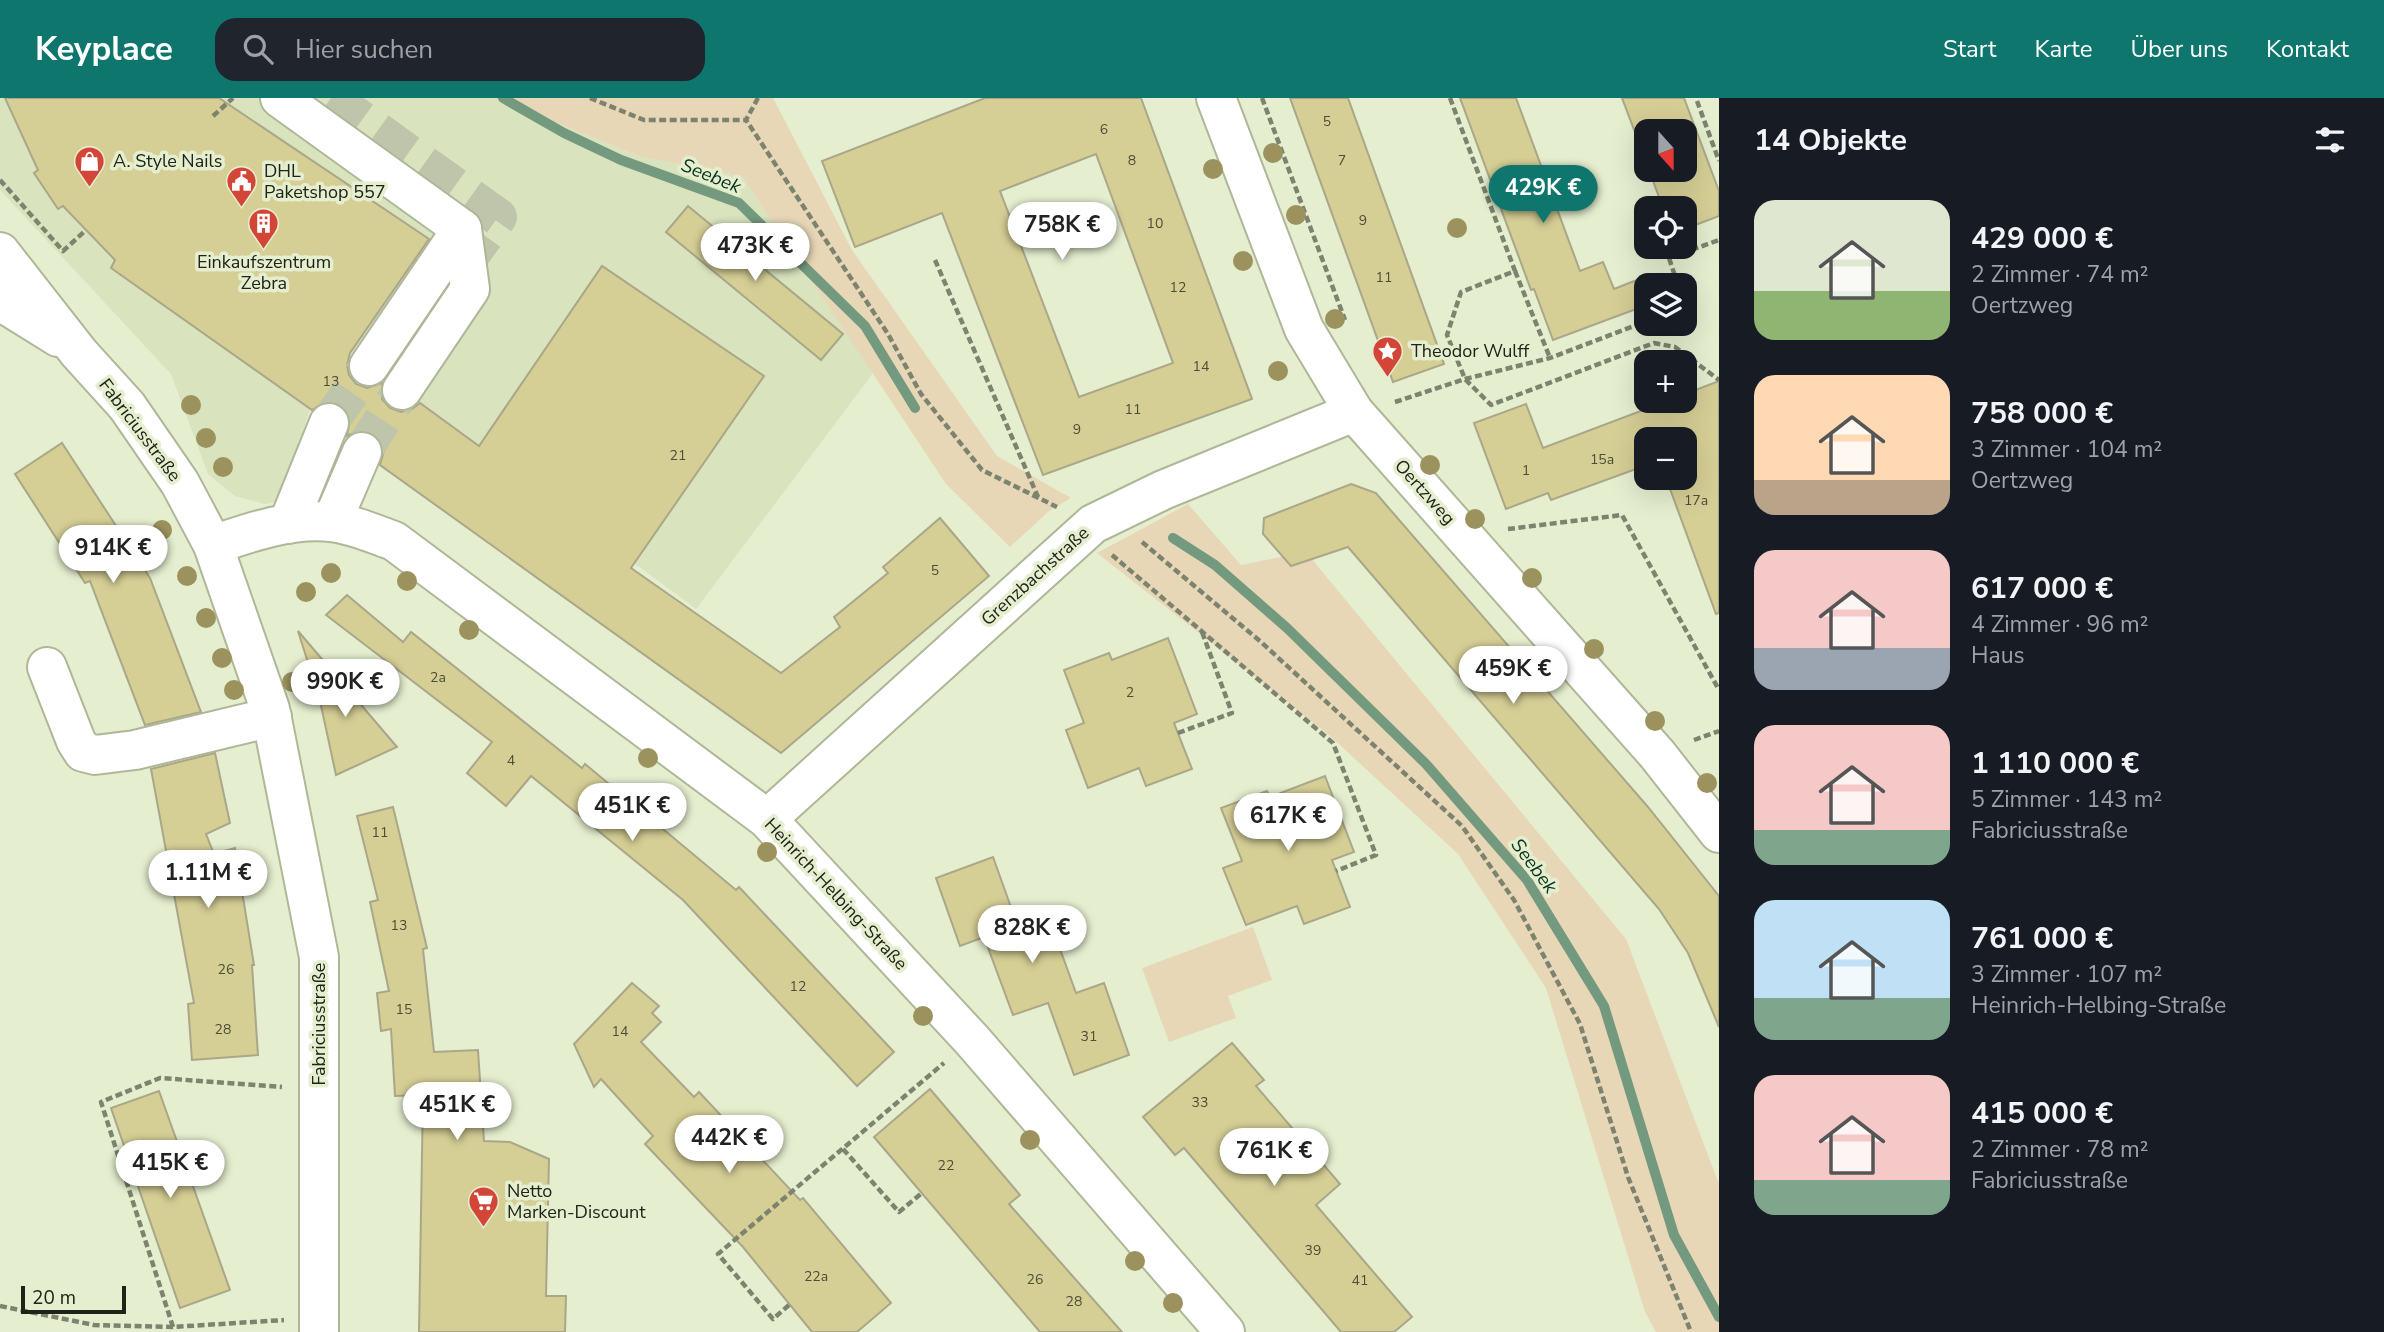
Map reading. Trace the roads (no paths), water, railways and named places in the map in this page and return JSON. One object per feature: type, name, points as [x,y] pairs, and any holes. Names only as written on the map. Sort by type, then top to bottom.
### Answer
[{"type":"street","points":[[280,98],[462,229],[470,289],[402,390],[392,365],[445,291]]},
{"type":"street","name":"Oertzweg","points":[[1216,98],[1304,329],[1354,412],[1657,754],[1719,833]]},
{"type":"street","points":[[369,366],[462,229]]},
{"type":"street","name":"Fabriciusstraße","points":[[0,252],[159,448],[213,545],[272,718],[319,957],[319,1325]]},
{"type":"street","name":"Fabriciusstraße","points":[[0,301],[79,352]]},
{"type":"street","name":"Grenzbachstraße","points":[[767,819],[1093,524],[1163,490],[1354,412]]},
{"type":"street","points":[[288,524],[329,423]]},
{"type":"street","points":[[332,522],[362,452]]},
{"type":"street","name":"Heinrich-Helbing-Straße","points":[[213,545],[263,528],[332,522],[394,541],[767,819],[972,1040],[1225,1332]]},
{"type":"street","points":[[47,667],[75,741],[83,752],[95,755],[135,750],[272,718]]},
{"type":"waterway","name":"Seebek","points":[[503,98],[564,133],[621,160],[739,203],[865,326],[915,408]]},
{"type":"waterway","name":"Seebek","points":[[1173,538],[1215,565],[1287,628],[1426,764],[1527,880],[1604,1006],[1674,1235],[1719,1317]]},
{"type":"tunnel","points":[[331,98],[498,217],[445,291]]},
{"type":"tunnel","points":[[329,423],[369,366]]},
{"type":"tunnel","points":[[362,452],[402,390]]},
{"type":"place","name":"A. Style Nails","points":[[90,188]]},
{"type":"place","name":"DHL Paketshop 557","points":[[241,208]]},
{"type":"place","name":"Einkaufszentrum Zebra","points":[[264,251]]},
{"type":"place","name":"Theodor Wulff","points":[[1388,378]]},
{"type":"place","name":"Netto Marken-Discount","points":[[484,1228]]}]
